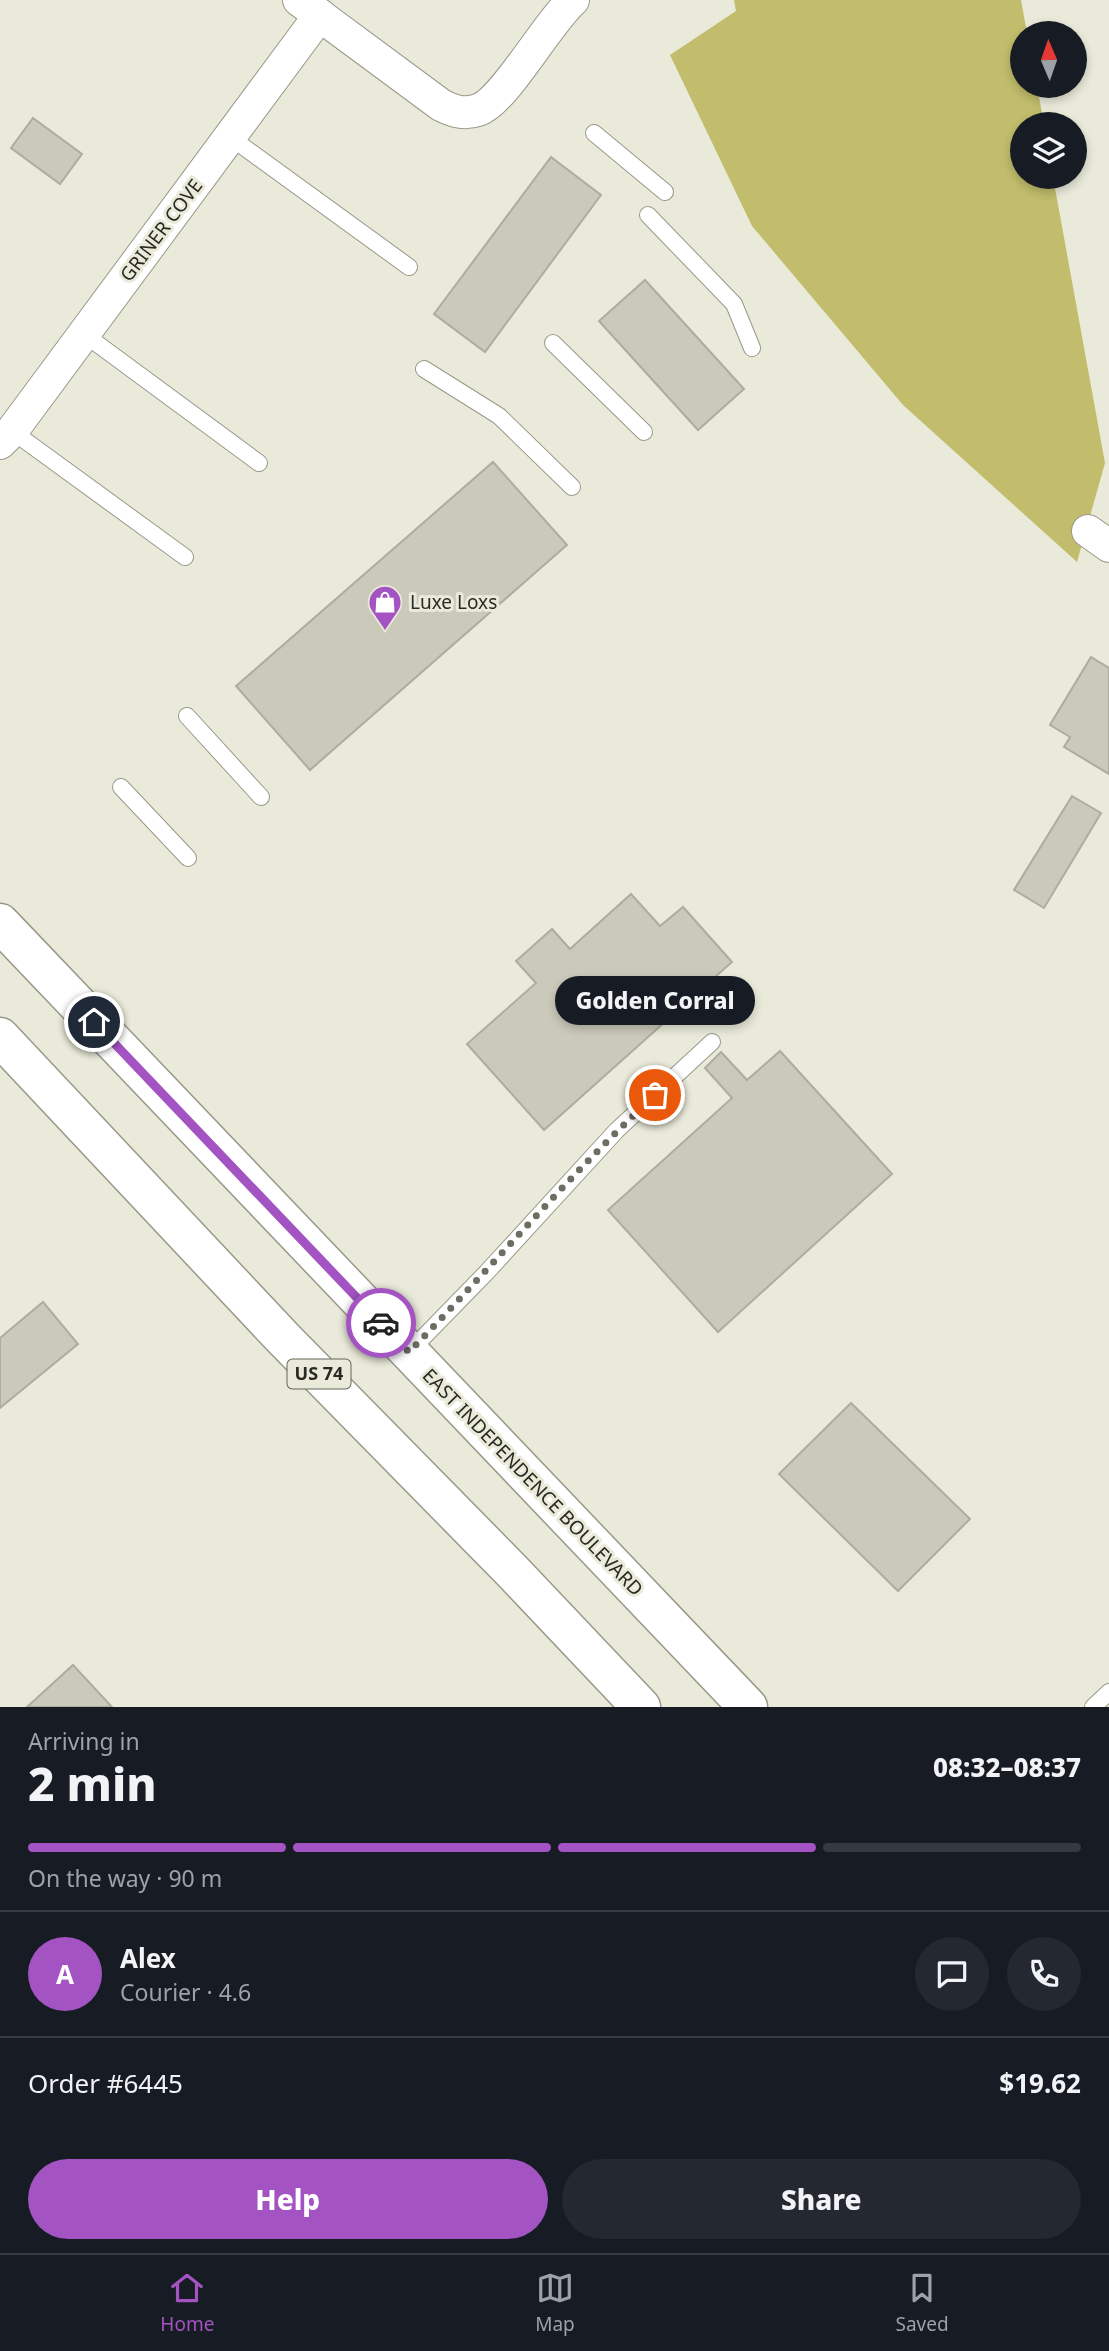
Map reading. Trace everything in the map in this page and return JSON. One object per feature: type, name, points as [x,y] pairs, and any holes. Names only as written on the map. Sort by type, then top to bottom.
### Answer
[{"type":"highway","name":"EAST INDEPENDENCE BOULEVARD","points":[[0,923],[748,1707]]},
{"type":"highway","name":"US 74","points":[[0,1037],[284,1338],[505,1563],[640,1707]]},
{"type":"street","points":[[317,5],[442,105],[453,111],[467,113],[479,110],[497,97],[573,0]]},
{"type":"street","name":"GRINER COVE","points":[[6,437],[230,136],[317,5]]},
{"type":"lane","points":[[594,133],[666,192]]},
{"type":"lane","points":[[230,136],[408,267]]},
{"type":"lane","points":[[648,215],[734,304],[752,348]]},
{"type":"lane","points":[[84,334],[259,463]]},
{"type":"lane","points":[[552,343],[644,432]]},
{"type":"lane","points":[[424,369],[499,416],[572,487]]},
{"type":"lane","points":[[6,437],[185,557]]},
{"type":"lane","points":[[187,716],[261,797]]},
{"type":"lane","points":[[121,788],[187,858]]},
{"type":"lane","points":[[409,1352],[486,1273],[617,1130],[712,1042]]},
{"type":"lane","points":[[1093,1707],[1109,1692]]},
{"type":"shaded area","points":[[734,0],[1021,0],[1025,21],[1010,21],[1010,98],[1039,98],[1042,112],[1010,112],[1010,189],[1055,189],[1105,463],[1077,562],[903,405],[752,226],[670,55],[736,11]]},
{"type":"building","points":[[33,118],[82,154],[60,184],[11,148]]},
{"type":"building","points":[[551,157],[601,195],[485,352],[434,314]]},
{"type":"building","points":[[645,280],[744,389],[698,430],[599,321]]},
{"type":"building","points":[[493,462],[567,545],[310,770],[236,686]]},
{"type":"building","points":[[1091,657],[1109,668],[1109,774],[1064,747],[1070,737],[1050,725]]},
{"type":"building","points":[[1072,796],[1101,813],[1044,908],[1014,890]]},
{"type":"building","points":[[631,894],[660,926],[683,907],[732,962],[544,1130],[467,1044],[536,983],[516,961],[552,929],[570,949]]},
{"type":"building","points":[[780,1051],[892,1174],[718,1332],[608,1210],[732,1098],[705,1068],[721,1052],[747,1080]]},
{"type":"building","points":[[43,1302],[78,1344],[0,1408],[0,1338]]},
{"type":"building","points":[[851,1403],[970,1519],[898,1591],[779,1474]]},
{"type":"building","points":[[73,1665],[112,1707],[27,1707]]},
{"type":"way so far","points":[[381,1323],[409,1352],[486,1273],[617,1130],[655,1095]]},
{"type":"place","name":"Luxe Loxs","points":[[385,632]]},
{"type":"place","name":"Golden Corral","points":[[655,1095]]},
{"type":"route","points":[[94,1022],[381,1323]]}]
